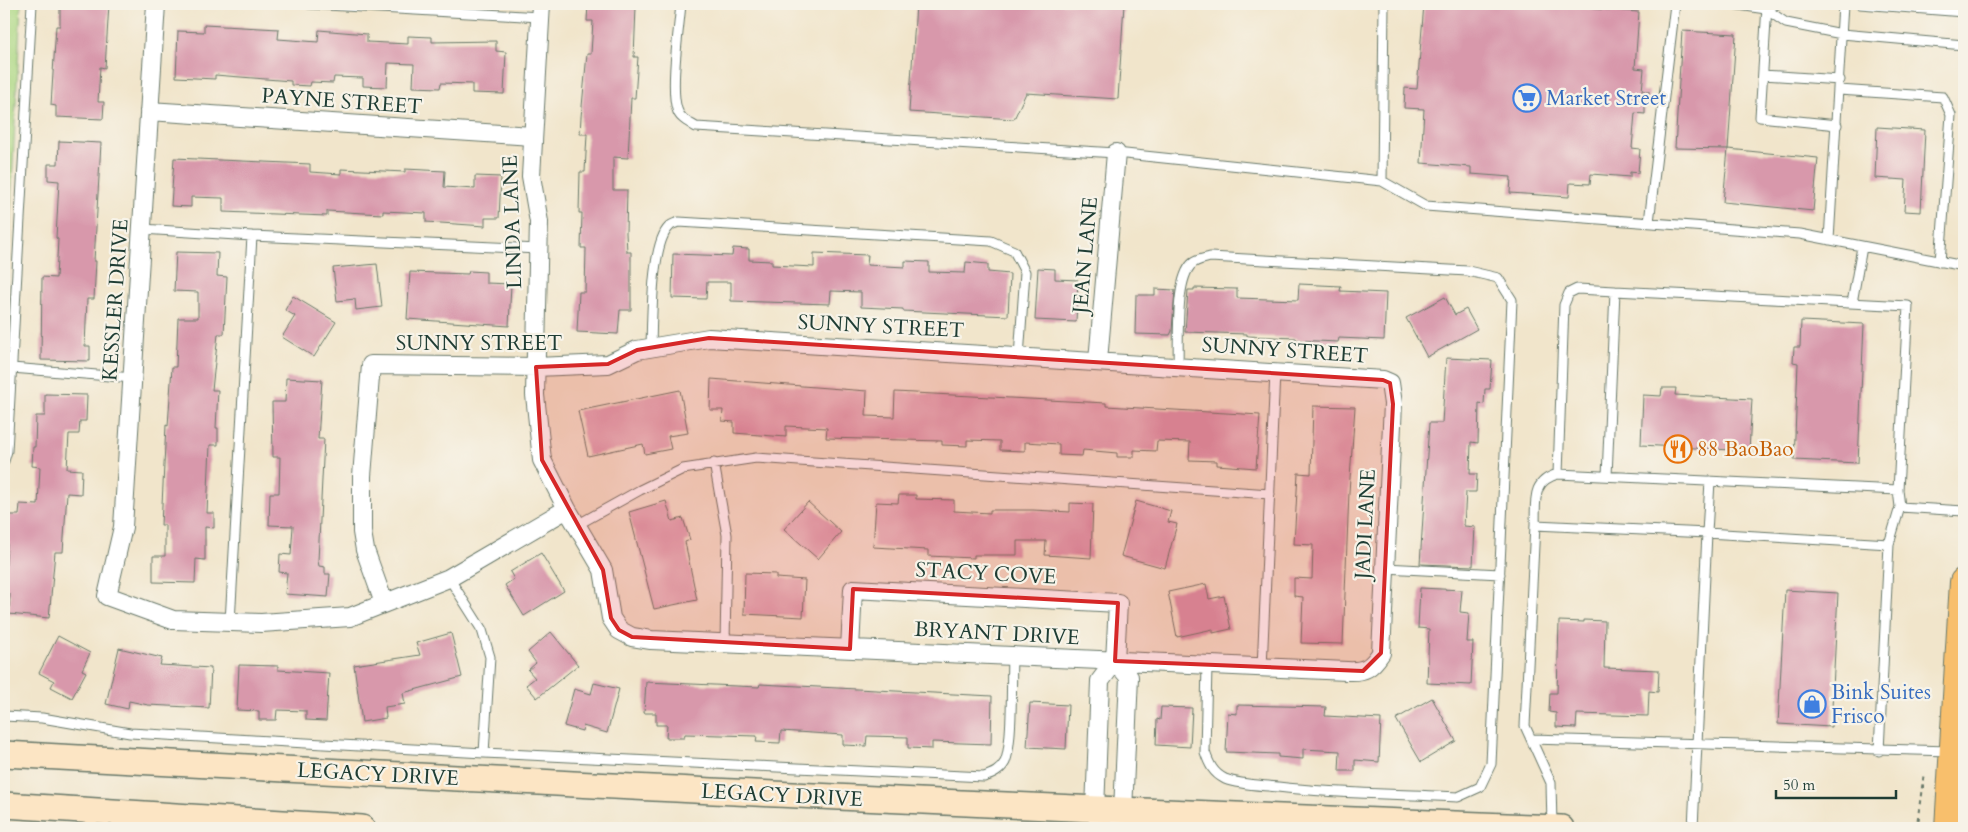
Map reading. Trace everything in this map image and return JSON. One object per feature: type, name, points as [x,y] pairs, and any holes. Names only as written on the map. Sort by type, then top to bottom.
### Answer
[{"type":"main road","points":[[1949,828],[1964,582]]},
{"type":"main road","name":"LEGACY DRIVE","points":[[4,754],[602,786],[1097,819],[1562,828]]},
{"type":"main road","points":[[4,805],[362,828]]},
{"type":"street","name":"KESSLER DRIVE","points":[[156,4],[123,527],[107,596],[173,620],[230,622]]},
{"type":"street","name":"LINDA LANE","points":[[540,10],[531,176],[539,222],[535,395],[542,460],[567,509],[603,570],[611,618],[619,630]]},
{"type":"street","name":"PAYNE STREET","points":[[149,111],[532,136]]},
{"type":"street","name":"JEAN LANE","points":[[1098,361],[1116,153]]},
{"type":"street","name":"SUNNY STREET","points":[[384,604],[365,550],[362,532],[362,476],[371,365],[536,367],[608,364],[637,350],[710,338],[1375,378],[1390,383]]},
{"type":"street","name":"JADI LANE","points":[[1373,664],[1381,653],[1393,404],[1390,383]]},
{"type":"street","points":[[230,622],[261,623],[350,617],[449,578],[567,509]]},
{"type":"street","name":"STACY COVE","points":[[850,649],[853,589],[1118,603],[1115,661]]},
{"type":"street","name":"BRYANT DRIVE","points":[[619,630],[632,637],[651,640],[1262,668],[1363,672],[1373,664]]},
{"type":"street","points":[[1097,819],[1100,681],[1115,661],[1129,677],[1120,819]]},
{"type":"lane","points":[[4,461],[7,451],[32,4]]},
{"type":"lane","points":[[309,4],[540,10]]},
{"type":"lane","points":[[680,4],[674,94],[677,110],[685,120],[696,127],[1116,153],[1382,181],[1426,206],[1800,234],[1964,266]]},
{"type":"lane","points":[[1382,181],[1384,4]]},
{"type":"lane","points":[[1649,222],[1675,4]]},
{"type":"lane","points":[[1732,4],[1767,6],[1777,4]]},
{"type":"lane","points":[[1829,240],[1840,90],[1843,4]]},
{"type":"lane","points":[[1860,4],[1964,12]]},
{"type":"lane","points":[[1767,6],[1786,23],[1842,34],[1964,45]]},
{"type":"lane","points":[[1767,6],[1760,117],[1837,124]]},
{"type":"lane","points":[[1763,75],[1840,80]]},
{"type":"lane","points":[[1840,90],[1944,97],[1951,115],[1940,262]]},
{"type":"lane","points":[[651,347],[656,259],[666,231],[670,226],[679,222],[991,241],[1006,246],[1014,251],[1025,272],[1019,356]]},
{"type":"lane","points":[[142,229],[538,249]]},
{"type":"lane","points":[[230,622],[252,236]]},
{"type":"lane","points":[[1852,303],[1862,246]]},
{"type":"lane","points":[[1178,366],[1183,283],[1190,266],[1204,258],[1468,271],[1498,278],[1512,300],[1491,764],[1480,787],[1458,797],[1304,790],[1240,783],[1225,779],[1216,774],[1210,766],[1205,752],[1207,665]]},
{"type":"lane","points":[[1558,474],[1564,305],[1570,293],[1577,289],[1908,306],[1898,490],[1900,507],[1889,544],[1879,750]]},
{"type":"lane","points":[[1607,476],[1615,291]]},
{"type":"lane","points":[[12,368],[133,378]]},
{"type":"lane","points":[[1262,668],[1275,372]]},
{"type":"lane","points":[[576,525],[683,469],[756,458],[1270,494]]},
{"type":"lane","points":[[714,463],[727,535],[725,643]]},
{"type":"lane","points":[[1552,828],[1551,783],[1525,726],[1536,525],[1536,490],[1546,477],[1558,474],[1898,490]]},
{"type":"lane","points":[[1693,828],[1710,481]]},
{"type":"lane","points":[[1900,507],[1964,511]]},
{"type":"lane","points":[[1536,525],[1889,544]]},
{"type":"lane","points":[[1385,568],[1500,574]]},
{"type":"lane","points":[[449,578],[482,630],[490,657],[484,753]]},
{"type":"lane","points":[[4,716],[42,718],[130,732],[484,753],[984,777],[997,772],[1005,762],[1008,746],[1012,656]]},
{"type":"lane","points":[[1531,739],[1954,751]]},
{"type":"path","points":[[1916,828],[1924,776]]},
{"type":"highlighted area","points":[[709,338],[1383,380],[1390,383],[1393,404],[1381,653],[1363,671],[1115,661],[1118,603],[853,589],[850,649],[632,637],[619,630],[611,618],[603,570],[542,460],[536,367],[608,364],[637,350]]},
{"type":"green space","points":[[4,4],[21,4],[4,341]]},
{"type":"building","points":[[60,4],[109,4],[105,68],[100,67],[98,102],[104,102],[103,119],[56,117],[56,106],[51,105],[56,26],[60,26]]},
{"type":"building","points":[[588,4],[636,7],[634,57],[638,57],[635,98],[631,98],[628,158],[613,157],[613,190],[627,190],[627,252],[631,252],[631,310],[620,310],[618,334],[577,332],[579,292],[585,292],[586,248],[581,248],[582,213],[579,213],[580,172],[585,172],[587,134],[580,134],[581,117],[587,54],[591,54],[593,21],[587,21]]},
{"type":"building","points":[[916,4],[1124,4],[1118,99],[1026,93],[1014,119],[909,112]]},
{"type":"building","name":"Market Street","points":[[1424,4],[1582,4],[1582,8],[1639,12],[1635,68],[1644,69],[1642,91],[1649,91],[1648,105],[1645,105],[1645,114],[1635,113],[1632,148],[1640,149],[1638,173],[1630,172],[1630,177],[1591,174],[1590,184],[1570,183],[1569,197],[1510,193],[1511,177],[1471,174],[1471,167],[1421,163],[1424,109],[1404,108],[1405,88],[1417,89]]},
{"type":"building","points":[[204,25],[279,29],[278,39],[318,42],[319,30],[367,34],[367,42],[408,44],[408,36],[432,37],[432,42],[496,41],[496,51],[506,52],[504,94],[472,93],[472,84],[441,83],[440,88],[413,87],[414,64],[388,63],[387,87],[363,86],[363,78],[334,77],[333,83],[311,82],[310,86],[291,85],[291,81],[215,75],[215,79],[176,77],[178,31],[204,32]]},
{"type":"building","points":[[1682,31],[1736,34],[1728,149],[1675,148]]},
{"type":"building","points":[[1877,127],[1925,130],[1921,212],[1904,211],[1906,180],[1875,178]]},
{"type":"building","points":[[59,141],[101,143],[94,261],[96,261],[94,299],[87,299],[85,346],[90,346],[90,361],[41,360],[42,277],[56,278],[58,239],[56,238],[59,181],[48,180],[48,164],[58,164]]},
{"type":"building","points":[[1728,149],[1818,158],[1813,211],[1723,202]]},
{"type":"building","points":[[174,158],[310,164],[310,172],[341,174],[341,169],[405,172],[405,169],[445,171],[444,187],[475,189],[475,176],[501,177],[499,218],[485,218],[485,226],[426,222],[426,213],[383,211],[383,214],[327,211],[327,216],[223,212],[223,198],[191,197],[191,207],[171,206]]},
{"type":"building","points":[[733,248],[749,249],[749,260],[772,261],[772,265],[814,267],[814,253],[868,255],[867,265],[905,267],[905,261],[929,262],[929,272],[965,273],[966,262],[988,264],[988,272],[1010,274],[1008,316],[861,307],[861,292],[831,291],[830,304],[731,301],[731,282],[707,282],[706,299],[672,298],[673,254],[732,256]]},
{"type":"building","points":[[176,252],[218,253],[217,276],[227,277],[224,334],[218,334],[212,390],[218,390],[216,428],[218,428],[218,445],[210,445],[207,513],[214,513],[214,528],[205,527],[205,560],[196,559],[195,583],[153,582],[153,556],[165,556],[165,525],[161,525],[166,425],[168,426],[172,367],[176,367],[178,318],[198,318],[198,292],[174,291]]},
{"type":"building","points":[[377,264],[382,307],[356,310],[355,299],[337,301],[333,268]]},
{"type":"building","points":[[1038,268],[1055,269],[1055,279],[1078,280],[1076,322],[1035,320]]},
{"type":"building","points":[[469,271],[486,272],[486,283],[511,284],[509,326],[407,319],[410,272],[468,274]]},
{"type":"building","points":[[1299,284],[1341,286],[1340,291],[1386,293],[1384,340],[1339,338],[1338,342],[1247,336],[1247,334],[1185,332],[1188,290],[1194,290],[1194,288],[1237,289],[1237,298],[1298,300]]},
{"type":"building","points":[[1155,289],[1175,290],[1172,331],[1170,335],[1135,334],[1136,295],[1155,295]]},
{"type":"building","points":[[293,296],[336,322],[314,357],[282,337],[295,316],[285,310]]},
{"type":"building","points":[[1445,297],[1455,315],[1466,309],[1477,329],[1427,357],[1406,318]]},
{"type":"building","points":[[1801,321],[1864,324],[1858,463],[1794,460],[1798,363],[1793,362],[1794,347],[1800,347]]},
{"type":"building","points":[[1446,358],[1492,360],[1490,389],[1485,389],[1484,404],[1479,403],[1478,443],[1471,442],[1470,474],[1477,474],[1476,492],[1466,492],[1464,526],[1475,527],[1473,566],[1420,564],[1429,423],[1442,423]]},
{"type":"building","points":[[286,378],[322,380],[318,439],[324,439],[318,561],[319,566],[325,567],[325,574],[330,574],[328,597],[285,594],[287,573],[279,572],[280,554],[291,555],[293,526],[269,525],[270,493],[279,493],[280,457],[273,457],[272,402],[285,402]]},
{"type":"building","points":[[711,379],[867,391],[866,416],[894,417],[895,392],[1106,403],[1106,406],[1260,415],[1256,468],[1217,465],[1217,461],[1189,460],[1190,442],[1157,441],[1156,451],[1134,450],[1134,457],[1117,457],[1117,453],[1083,450],[1082,456],[1059,455],[1059,444],[1025,442],[1025,451],[1000,450],[1000,441],[967,440],[967,446],[942,445],[942,441],[826,438],[827,428],[786,426],[786,437],[734,433],[734,422],[722,421],[723,410],[710,410]]},
{"type":"building","points":[[1662,388],[1676,388],[1675,395],[1752,399],[1749,451],[1641,445],[1643,395],[1661,396]]},
{"type":"building","points":[[680,390],[688,433],[668,436],[671,449],[645,454],[643,444],[588,456],[578,411]]},
{"type":"building","points":[[45,394],[87,395],[86,421],[80,421],[79,434],[69,434],[67,469],[82,470],[81,494],[67,493],[63,552],[55,552],[49,618],[9,614],[10,594],[4,593],[9,515],[19,515],[20,504],[38,505],[40,467],[32,466],[33,447],[35,447],[36,416],[45,416]]},
{"type":"building","points":[[1313,406],[1355,407],[1349,492],[1343,644],[1301,643],[1303,597],[1294,596],[1294,578],[1312,579],[1313,545],[1294,544],[1298,473],[1311,474]]},
{"type":"building","points":[[899,495],[916,495],[916,499],[954,500],[954,511],[990,513],[990,510],[1070,512],[1070,503],[1093,504],[1091,558],[1045,555],[1046,541],[1017,541],[1017,555],[974,555],[974,558],[928,556],[928,550],[873,547],[876,502],[898,503]]},
{"type":"building","points":[[666,501],[672,521],[683,518],[690,540],[685,542],[697,600],[654,609],[629,512]]},
{"type":"building","points":[[1136,501],[1171,511],[1168,522],[1177,524],[1165,568],[1121,556]]},
{"type":"building","points":[[808,502],[841,532],[818,559],[784,529]]},
{"type":"building","points":[[541,553],[564,591],[524,616],[505,585],[514,579],[510,572]]},
{"type":"building","points":[[745,573],[776,574],[776,578],[805,580],[803,617],[744,614]]},
{"type":"building","points":[[1206,584],[1209,599],[1224,596],[1231,629],[1213,633],[1213,629],[1177,637],[1168,592]]},
{"type":"building","points":[[1420,588],[1462,590],[1460,612],[1469,613],[1467,642],[1473,642],[1471,685],[1427,683],[1429,629],[1418,628]]},
{"type":"building","points":[[1785,590],[1838,593],[1831,727],[1778,724]]},
{"type":"building","points":[[1584,620],[1605,621],[1604,668],[1659,670],[1658,692],[1649,691],[1648,716],[1577,714],[1576,728],[1556,727],[1556,713],[1549,712],[1550,693],[1557,693],[1559,621],[1584,622]]},
{"type":"building","points":[[551,632],[578,665],[537,698],[526,685],[535,678],[528,670],[536,663],[528,652]]},
{"type":"building","points":[[451,633],[462,677],[403,693],[405,704],[385,707],[386,718],[362,722],[354,665],[420,655],[416,643]]},
{"type":"building","points":[[58,636],[90,653],[82,670],[86,672],[72,698],[51,687],[54,681],[39,673]]},
{"type":"building","points":[[119,648],[162,658],[160,665],[211,668],[209,708],[148,705],[129,701],[128,709],[106,704]]},
{"type":"building","points":[[239,665],[278,666],[278,670],[329,673],[326,721],[306,720],[306,711],[277,710],[276,720],[259,720],[259,711],[237,710]]},
{"type":"building","points":[[646,682],[759,687],[760,684],[992,696],[991,744],[932,742],[932,749],[908,748],[908,737],[867,736],[866,746],[843,745],[843,735],[781,731],[780,743],[756,742],[757,736],[685,734],[684,738],[666,738],[667,725],[656,725],[656,713],[644,713]]},
{"type":"building","points":[[594,683],[619,689],[607,733],[583,726],[582,731],[564,726],[574,689],[591,694]]},
{"type":"building","points":[[1432,698],[1456,741],[1421,762],[1396,719]]},
{"type":"building","points":[[1030,703],[1068,705],[1066,749],[1027,747]]},
{"type":"building","points":[[1237,705],[1326,707],[1325,716],[1381,719],[1379,762],[1355,760],[1355,771],[1339,771],[1340,751],[1303,749],[1303,759],[1278,757],[1278,754],[1226,752],[1228,713],[1237,714]]},
{"type":"building","points":[[1161,707],[1192,708],[1190,747],[1156,745],[1157,719],[1160,720]]},
{"type":"place","name":"Market Street","points":[[1527,98]]},
{"type":"place","name":"88 BaoBao","points":[[1678,449]]},
{"type":"place","name":"Bink Suites Frisco","points":[[1812,704]]}]
